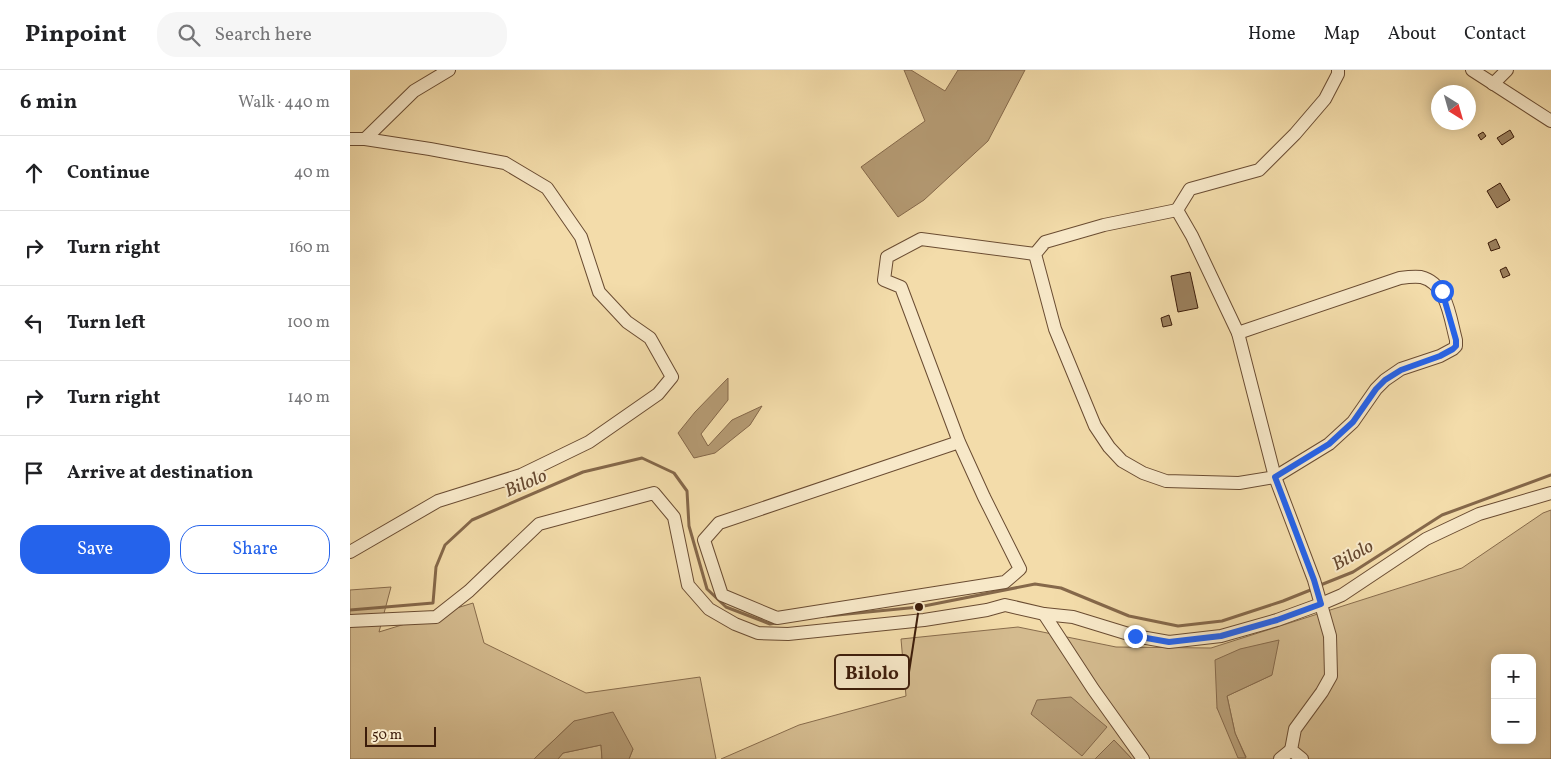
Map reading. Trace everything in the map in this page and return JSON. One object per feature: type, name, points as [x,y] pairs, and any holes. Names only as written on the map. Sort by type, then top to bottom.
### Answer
[{"type":"street","points":[[365,139],[414,91],[450,70]]},
{"type":"street","points":[[1035,254],[1046,242],[1104,225],[1177,210],[1190,190],[1259,170],[1295,134],[1324,99],[1338,74],[1338,70]]},
{"type":"street","points":[[1472,70],[1551,121]]},
{"type":"street","points":[[1493,84],[1507,70]]},
{"type":"street","points":[[350,139],[365,139],[505,162],[547,188],[581,237],[599,292],[627,322],[650,338],[672,378],[658,394],[589,442],[521,475],[438,501],[350,552]]},
{"type":"street","points":[[1177,210],[1192,236],[1238,333],[1275,477],[1317,592],[1330,636],[1331,676],[1322,692],[1295,729],[1291,750],[1280,759]]},
{"type":"street","points":[[959,442],[720,523],[704,540],[722,595],[777,618],[1004,582],[1020,568],[959,442],[901,287],[884,280],[887,257],[921,239],[1035,254]]},
{"type":"street","points":[[1035,254],[1055,329],[1095,426],[1109,447],[1122,461],[1143,473],[1166,481],[1239,483],[1275,477],[1329,444],[1353,422],[1376,389],[1385,380],[1401,370],[1440,356],[1456,346],[1442,291],[1433,282],[1420,277],[1400,278],[1238,333]]},
{"type":"street","points":[[350,621],[436,617],[469,591],[539,524],[654,493],[674,517],[688,585],[709,610],[735,624],[758,633],[788,634],[924,620],[987,610],[1005,605],[1044,614],[1073,617],[1135,636],[1169,642],[1221,636],[1277,620],[1317,592],[1342,595],[1426,539],[1479,514],[1551,493]]},
{"type":"street","points":[[1044,614],[1092,689],[1143,759]]},
{"type":"street","points":[[1291,750],[1302,759]]},
{"type":"shaded area","points":[[904,70],[911,70],[945,91],[958,70],[1025,70],[988,141],[924,200],[898,217],[861,167],[925,121]]},
{"type":"shaded area","points":[[728,378],[728,400],[701,434],[708,446],[732,420],[762,406],[750,425],[715,453],[694,458],[678,433],[695,412]]},
{"type":"shaded area","points":[[1551,510],[1551,759],[1132,759],[1114,740],[1095,759],[721,759],[799,725],[906,696],[901,639],[1018,627],[1116,647],[1211,648],[1462,568],[1543,513]],"holes":[[[1240,649],[1272,675],[1227,696],[1235,733],[1246,757],[1217,708]]]},
{"type":"shaded area","points":[[391,587],[379,632],[473,603],[484,643],[586,693],[700,677],[716,759],[629,759],[633,749],[574,721],[534,759],[350,759],[350,590]]},
{"type":"shaded area","points":[[1279,640],[1272,675],[1227,696],[1235,733],[1246,758],[1238,758],[1217,708],[1215,660],[1240,649]]},
{"type":"shaded area","points":[[1071,697],[1107,727],[1082,756],[1031,714],[1037,700]]},
{"type":"shaded area","points":[[613,712],[633,749],[629,759],[602,759],[601,745],[563,753],[558,759],[534,759],[574,721]]},
{"type":"shaded area","points":[[1114,740],[1132,759],[1095,759]]},
{"type":"shaded area","points":[[601,745],[602,759],[558,759],[563,753]]},
{"type":"building","points":[[1510,130],[1514,137],[1502,145],[1497,138]]},
{"type":"building","points":[[1483,132],[1486,136],[1481,140],[1478,135]]},
{"type":"building","points":[[1500,183],[1510,200],[1497,208],[1487,191]]},
{"type":"building","points":[[1496,239],[1500,248],[1491,251],[1488,243]]},
{"type":"building","points":[[1506,267],[1510,275],[1503,278],[1500,270]]},
{"type":"building","points":[[1190,272],[1198,308],[1178,312],[1171,276]]},
{"type":"building","points":[[1169,315],[1172,325],[1163,327],[1161,318]]},
{"type":"waterway","name":"Bilolo","points":[[350,610],[433,603],[436,567],[445,545],[472,520],[583,472],[642,458],[674,473],[687,491],[689,526],[707,589],[726,607],[770,624],[776,623]]},
{"type":"waterway","name":"Bilolo","points":[[1318,586],[1353,572],[1442,515],[1551,475]]},
{"type":"waterway","name":"Bilolo","points":[[827,616],[919,607],[1035,584],[1061,588],[1129,616],[1178,626],[1222,621],[1313,589]]},
{"type":"place","name":"Bilolo","points":[[919,607]]},
{"type":"route","points":[[1135,636],[1169,642],[1221,636],[1277,620],[1321,604],[1314,580],[1275,477],[1329,444],[1353,422],[1376,389],[1385,380],[1401,370],[1440,356],[1456,346],[1442,291]]}]
